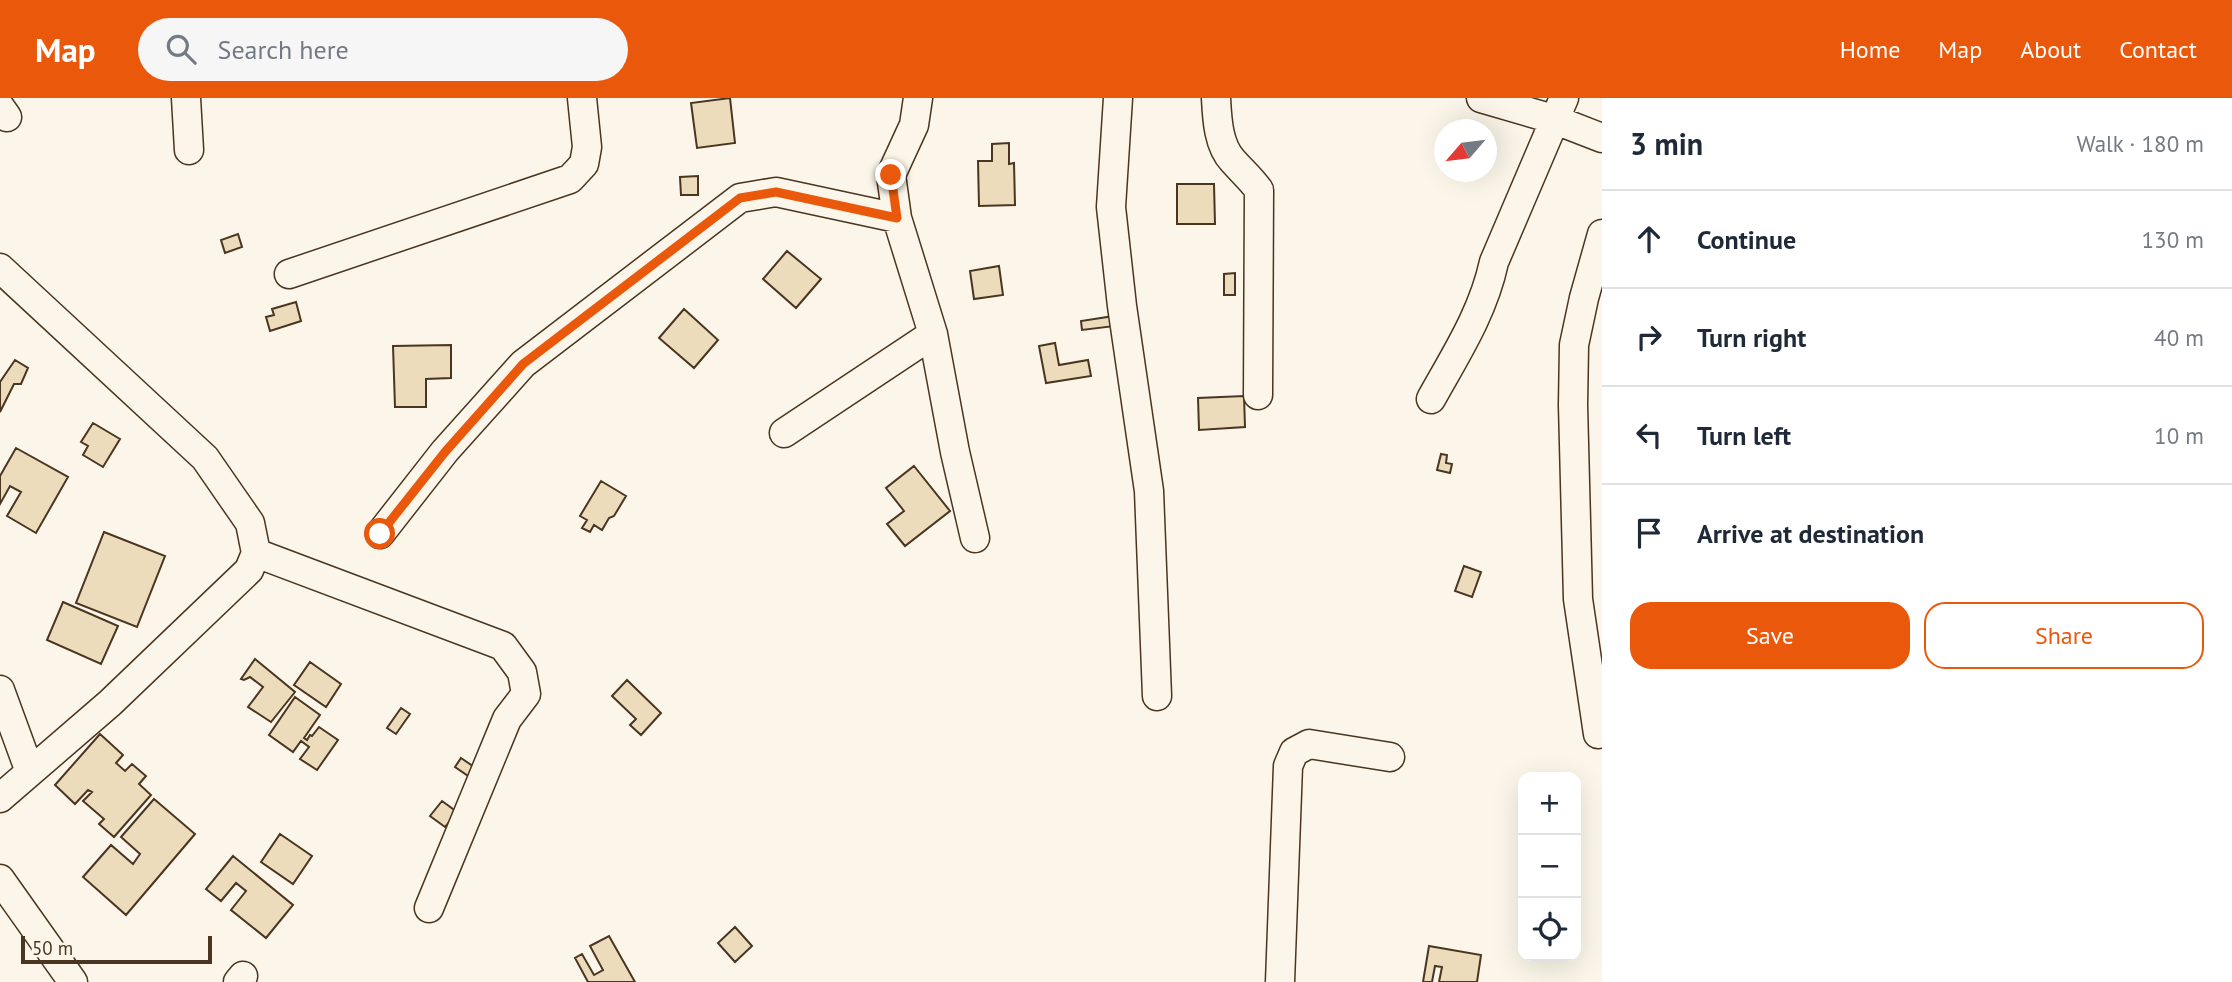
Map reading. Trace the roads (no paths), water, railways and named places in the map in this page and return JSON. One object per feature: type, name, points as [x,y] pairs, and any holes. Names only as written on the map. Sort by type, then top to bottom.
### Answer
[{"type":"street","points":[[186,98],[189,150]]},
{"type":"street","points":[[289,274],[570,179],[584,164],[587,147],[582,98]]},
{"type":"street","points":[[918,98],[914,125],[891,175],[897,218],[933,334],[955,452],[975,538]]},
{"type":"street","points":[[1118,98],[1111,207],[1122,306],[1149,491],[1157,696]]},
{"type":"street","points":[[1216,98],[1218,129],[1231,159],[1259,190],[1258,395]]},
{"type":"street","points":[[1481,98],[1558,108],[1602,138]]},
{"type":"street","points":[[1431,399],[1479,314],[1489,288],[1494,262],[1558,108]]},
{"type":"street","points":[[380,534],[445,452],[523,364],[740,198],[776,192],[897,218]]},
{"type":"street","points":[[1598,734],[1578,599],[1573,405],[1574,345],[1602,234]]},
{"type":"street","points":[[0,268],[205,458],[250,523],[256,553],[249,570],[110,704],[0,798]]},
{"type":"street","points":[[784,433],[933,334]]},
{"type":"street","points":[[256,553],[503,646],[523,672],[526,694],[507,719],[429,908]]},
{"type":"street","points":[[0,690],[30,772]]},
{"type":"street","points":[[1280,982],[1288,766],[1294,752],[1309,744],[1390,757]]},
{"type":"street","points":[[0,879],[73,982]]}]
